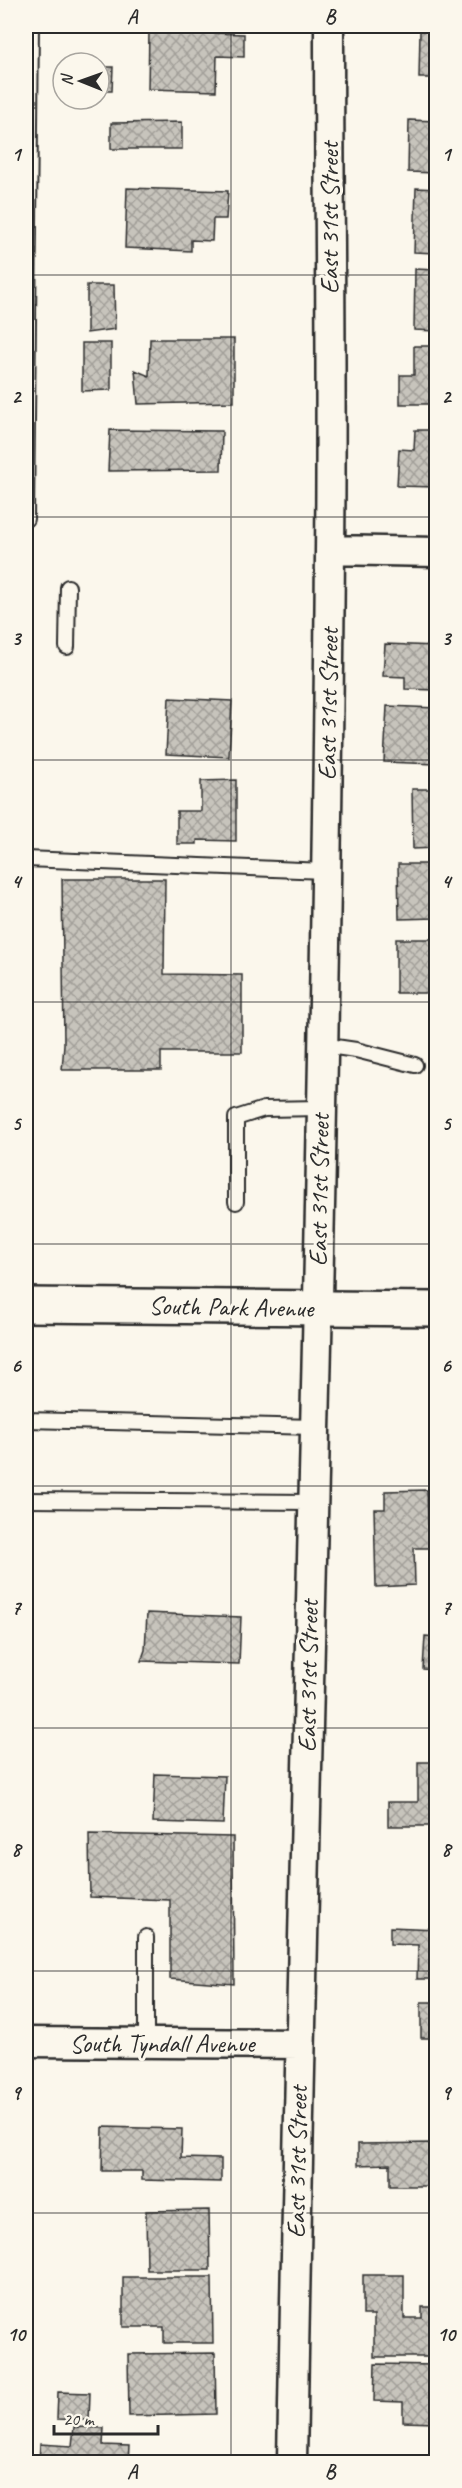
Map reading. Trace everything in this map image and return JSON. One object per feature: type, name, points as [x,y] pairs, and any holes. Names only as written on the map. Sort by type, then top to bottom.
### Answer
[{"type":"main road","name":"South Park Avenue","points":[[26,1305],[436,1309]]},
{"type":"street","name":"East 31st Street","points":[[292,2463],[299,2044],[321,1108],[330,550],[329,26]]},
{"type":"street","points":[[330,550],[436,552]]},
{"type":"street","name":"South Tyndall Avenue","points":[[26,2042],[299,2044]]},
{"type":"lane","points":[[26,519],[32,26]]},
{"type":"lane","points":[[67,647],[68,587]]},
{"type":"lane","points":[[26,859],[325,871]]},
{"type":"lane","points":[[322,1045],[356,1050],[415,1065]]},
{"type":"lane","points":[[236,1202],[236,1118],[264,1109],[321,1108]]},
{"type":"lane","points":[[26,1420],[314,1427]]},
{"type":"lane","points":[[26,1500],[313,1502]]},
{"type":"lane","points":[[146,1937],[146,2042]]},
{"type":"building","points":[[149,31],[244,34],[244,57],[217,56],[216,91],[148,89]]},
{"type":"building","points":[[420,31],[436,31],[436,78],[419,78]]},
{"type":"building","points":[[111,67],[113,67],[112,91]]},
{"type":"building","points":[[409,120],[436,121],[436,173],[408,172]]},
{"type":"building","points":[[182,122],[182,149],[111,149],[111,123]]},
{"type":"building","points":[[127,188],[228,191],[226,219],[213,219],[212,241],[191,240],[191,251],[125,248]]},
{"type":"building","points":[[416,188],[436,189],[436,253],[414,252]]},
{"type":"building","points":[[415,269],[436,270],[436,331],[414,330]]},
{"type":"building","points":[[87,285],[114,285],[115,329],[87,333]]},
{"type":"building","points":[[150,339],[234,339],[234,402],[138,404],[135,370],[149,376]]},
{"type":"building","points":[[82,343],[111,343],[111,390],[82,391]]},
{"type":"building","points":[[414,346],[436,346],[436,404],[400,404],[400,375],[414,375]]},
{"type":"building","points":[[110,430],[222,431],[221,470],[108,471]]},
{"type":"building","points":[[415,430],[436,430],[436,487],[397,486],[399,449],[414,450]]},
{"type":"building","points":[[385,644],[436,646],[436,690],[405,689],[405,677],[383,676]]},
{"type":"building","points":[[169,698],[232,701],[229,757],[166,754]]},
{"type":"building","points":[[387,706],[436,708],[436,764],[384,762]]},
{"type":"building","points":[[236,780],[236,841],[197,840],[197,844],[177,844],[177,811],[201,811],[201,781]]},
{"type":"building","points":[[412,789],[436,789],[436,848],[413,849]]},
{"type":"building","points":[[398,864],[436,864],[436,918],[399,919]]},
{"type":"building","points":[[62,879],[165,879],[164,974],[242,975],[242,1052],[161,1052],[161,1070],[62,1070],[64,1044]]},
{"type":"building","points":[[396,939],[436,939],[436,993],[396,993]]},
{"type":"building","points":[[427,1490],[429,1548],[414,1548],[415,1585],[376,1587],[374,1509],[385,1509],[385,1491]]},
{"type":"building","points":[[147,1613],[241,1617],[239,1664],[141,1661],[145,1650]]},
{"type":"building","points":[[425,1636],[436,1637],[436,1670],[423,1669]]},
{"type":"building","points":[[418,1762],[436,1762],[436,1826],[388,1826],[388,1802],[418,1802]]},
{"type":"building","points":[[155,1774],[225,1776],[223,1824],[153,1822]]},
{"type":"building","points":[[89,1834],[233,1837],[234,1984],[170,1979],[170,1900],[90,1897]]},
{"type":"building","points":[[390,1927],[436,1929],[436,1979],[417,1979],[418,1945],[390,1944]]},
{"type":"building","points":[[421,2002],[436,2002],[436,2038],[421,2038]]},
{"type":"building","points":[[103,2127],[182,2129],[181,2158],[221,2159],[221,2182],[142,2180],[142,2171],[102,2171]]},
{"type":"building","points":[[436,2143],[436,2186],[390,2186],[390,2164],[358,2165],[358,2144]]},
{"type":"building","points":[[209,2210],[210,2270],[147,2270],[146,2211]]},
{"type":"building","points":[[363,2275],[404,2275],[404,2318],[422,2318],[422,2307],[436,2307],[436,2357],[374,2357],[374,2315],[363,2315]]},
{"type":"building","points":[[123,2277],[212,2277],[213,2343],[164,2343],[164,2327],[123,2327]]},
{"type":"building","points":[[215,2353],[216,2414],[129,2416],[128,2354]]},
{"type":"building","points":[[375,2364],[436,2365],[436,2423],[403,2422],[403,2402],[374,2401]]},
{"type":"building","points":[[58,2392],[90,2393],[89,2420],[57,2419]]},
{"type":"building","points":[[74,2427],[104,2428],[103,2445],[129,2446],[128,2462],[39,2462],[40,2444],[72,2446]]}]
